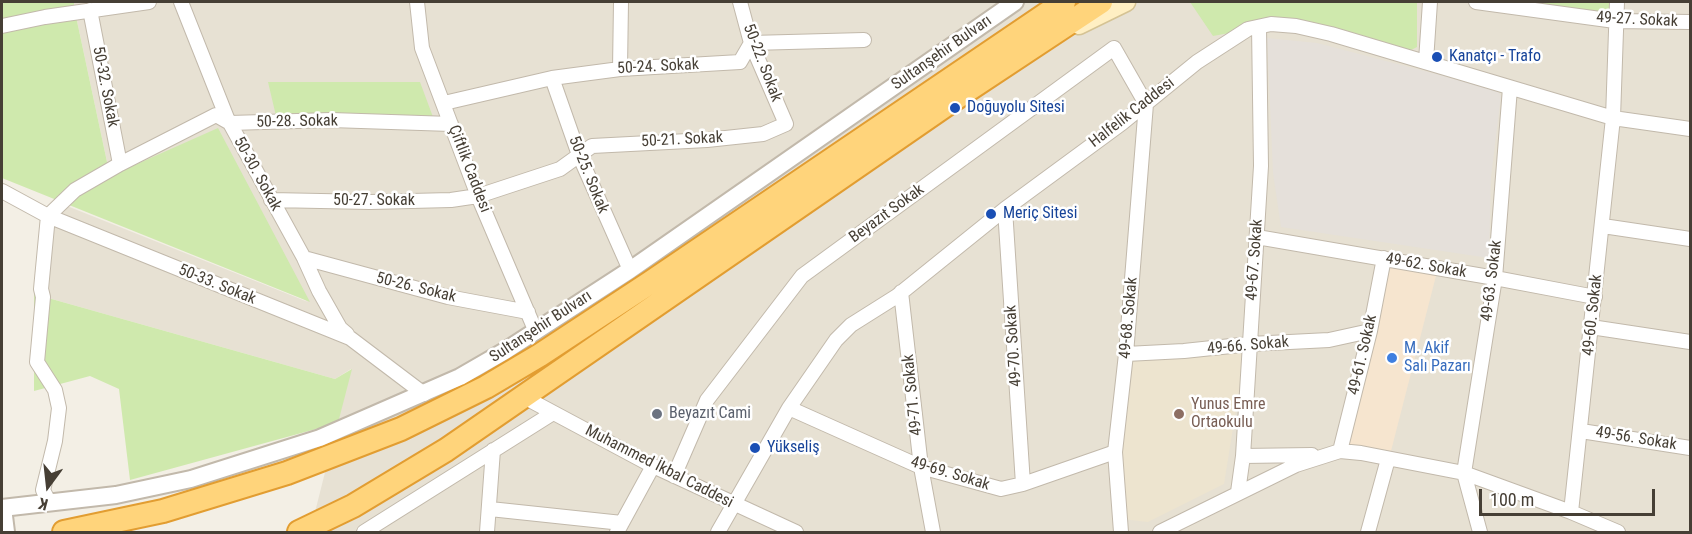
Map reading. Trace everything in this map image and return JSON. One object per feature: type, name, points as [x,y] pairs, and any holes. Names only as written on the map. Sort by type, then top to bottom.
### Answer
[{"type":"highway","name":"Sultanşehir Bulvarı","points":[[64,532],[163,511],[286,473],[401,429],[486,387],[540,355],[651,282],[1064,2]]},
{"type":"highway","points":[[299,532],[353,506],[446,450],[1101,2]]},
{"type":"main road","points":[[1034,46],[1126,2]]},
{"type":"street","points":[[2,26],[45,16],[149,2]]},
{"type":"street","name":"50-30. Sokak","points":[[181,2],[230,123],[304,258],[339,328],[350,338]]},
{"type":"street","name":"Çiftlik Caddesi","points":[[417,2],[422,48],[478,196],[536,332]]},
{"type":"street","points":[[620,69],[621,2]]},
{"type":"street","name":"50-22. Sokak","points":[[740,2],[751,43],[786,124]]},
{"type":"street","name":"Sultanşehir Bulvarı","points":[[2,508],[116,495],[191,479],[320,438],[424,394],[483,365],[630,270],[1015,2]]},
{"type":"street","points":[[1426,61],[1430,2]]},
{"type":"street","name":"49-27. Sokak","points":[[1476,2],[1616,21],[1690,22]]},
{"type":"street","name":"49-60. Sokak","points":[[1571,512],[1613,118],[1617,2]]},
{"type":"street","name":"50-32. Sokak","points":[[90,10],[120,164]]},
{"type":"street","name":"Halfelik Caddesi","points":[[718,532],[736,505],[789,408],[836,340],[850,325],[901,292],[1005,209],[1146,104],[1197,62],[1248,30],[1271,24],[1296,26],[1426,61],[1613,118],[1690,129]]},
{"type":"street","name":"49-67. Sokak","points":[[1238,492],[1243,456],[1261,165],[1259,27]]},
{"type":"street","points":[[751,43],[864,40]]},
{"type":"street","name":"50-24. Sokak","points":[[444,103],[552,78],[620,69],[740,62],[751,43]]},
{"type":"street","name":"Beyazıt Sokak","points":[[674,476],[707,400],[802,276],[1114,48],[1146,104]]},
{"type":"street","name":"50-25. Sokak","points":[[552,78],[579,155],[630,270]]},
{"type":"street","name":"49-63. Sokak","points":[[1464,473],[1495,278],[1510,88]]},
{"type":"street","name":"49-68. Sokak","points":[[1121,532],[1114,452],[1126,354],[1146,104]]},
{"type":"street","name":"50-28. Sokak","points":[[120,164],[216,115],[230,123],[331,120],[451,124]]},
{"type":"street","name":"50-21. Sokak","points":[[478,196],[560,169],[592,146],[707,140],[763,134],[786,124]]},
{"type":"street","points":[[50,502],[43,490],[55,441],[59,408],[55,390],[37,362],[48,216],[75,190],[120,164]]},
{"type":"street","name":"50-33. Sokak","points":[[2,191],[48,216],[350,338],[424,394]]},
{"type":"street","name":"50-27. Sokak","points":[[271,200],[424,201],[478,196]]},
{"type":"street","name":"49-70. Sokak","points":[[1005,209],[1023,484]]},
{"type":"street","points":[[1603,226],[1690,239]]},
{"type":"street","name":"49-62. Sokak","points":[[1257,237],[1595,297]]},
{"type":"street","name":"50-26. Sokak","points":[[304,258],[448,297],[528,312]]},
{"type":"street","name":"49-61. Sokak","points":[[1340,451],[1370,331],[1384,258]]},
{"type":"street","name":"49-71. Sokak","points":[[901,292],[921,467],[933,532]]},
{"type":"street","points":[[1591,327],[1690,342]]},
{"type":"street","name":"49-66. Sokak","points":[[1126,354],[1329,340],[1370,331]]},
{"type":"street","name":"Muhammed İkbal Caddesi","points":[[524,397],[653,466],[796,532]]},
{"type":"street","name":"49-69. Sokak","points":[[789,408],[921,467],[1002,489],[1023,484],[1114,452]]},
{"type":"street","points":[[364,532],[553,412]]},
{"type":"street","name":"49-56. Sokak","points":[[1581,431],[1690,448]]},
{"type":"street","points":[[487,532],[493,450]]},
{"type":"street","points":[[1160,532],[1296,465],[1340,451],[1464,473],[1571,512],[1618,532]]},
{"type":"street","points":[[1243,456],[1323,455]]},
{"type":"street","points":[[1368,532],[1388,459]]},
{"type":"street","points":[[490,509],[620,527],[653,466]]},
{"type":"street","points":[[1464,473],[1480,532]]},
{"type":"street","points":[[2,508],[6,532]]},
{"type":"shaded area","points":[[74,2],[1690,2],[1690,532],[310,532],[351,369],[335,379],[34,294],[41,214],[67,206],[308,302],[110,176]]},
{"type":"shaded area","points":[[1267,38],[1317,43],[1497,90],[1501,96],[1491,177],[1489,258],[1281,227],[1273,173]]},
{"type":"shaded area","name":"M. Akif Salı Pazarı","points":[[1391,265],[1437,272],[1391,451],[1348,444]]},
{"type":"shaded area","name":"Yunus Emre Ortaokulu","points":[[1245,353],[1224,484],[1148,522],[1122,519],[1115,466],[1128,361]]},
{"type":"green space","points":[[2,2],[74,2],[110,176],[218,128],[310,302],[2,178]]},
{"type":"green space","points":[[1190,2],[1417,2],[1417,47],[1409,51],[1299,19],[1272,21],[1213,36]]},
{"type":"green space","points":[[1520,2],[1611,2],[1611,14]]},
{"type":"green space","points":[[268,82],[420,82],[433,117],[276,116]]},
{"type":"green space","points":[[34,294],[335,379],[352,369],[338,423],[130,480],[119,389],[90,376],[34,391]]},
{"type":"place","name":"Kanatçı - Trafo","points":[[1437,57]]},
{"type":"place","name":"Doğuyolu Sitesi","points":[[955,108]]},
{"type":"place","name":"Meriç Sitesi","points":[[991,214]]},
{"type":"place","name":"M. Akif Salı Pazarı","points":[[1392,358]]},
{"type":"place","name":"Beyazıt Cami","points":[[657,414]]},
{"type":"place","name":"Yunus Emre Ortaokulu","points":[[1179,414]]},
{"type":"place","name":"Yükseliş","points":[[755,448]]}]
